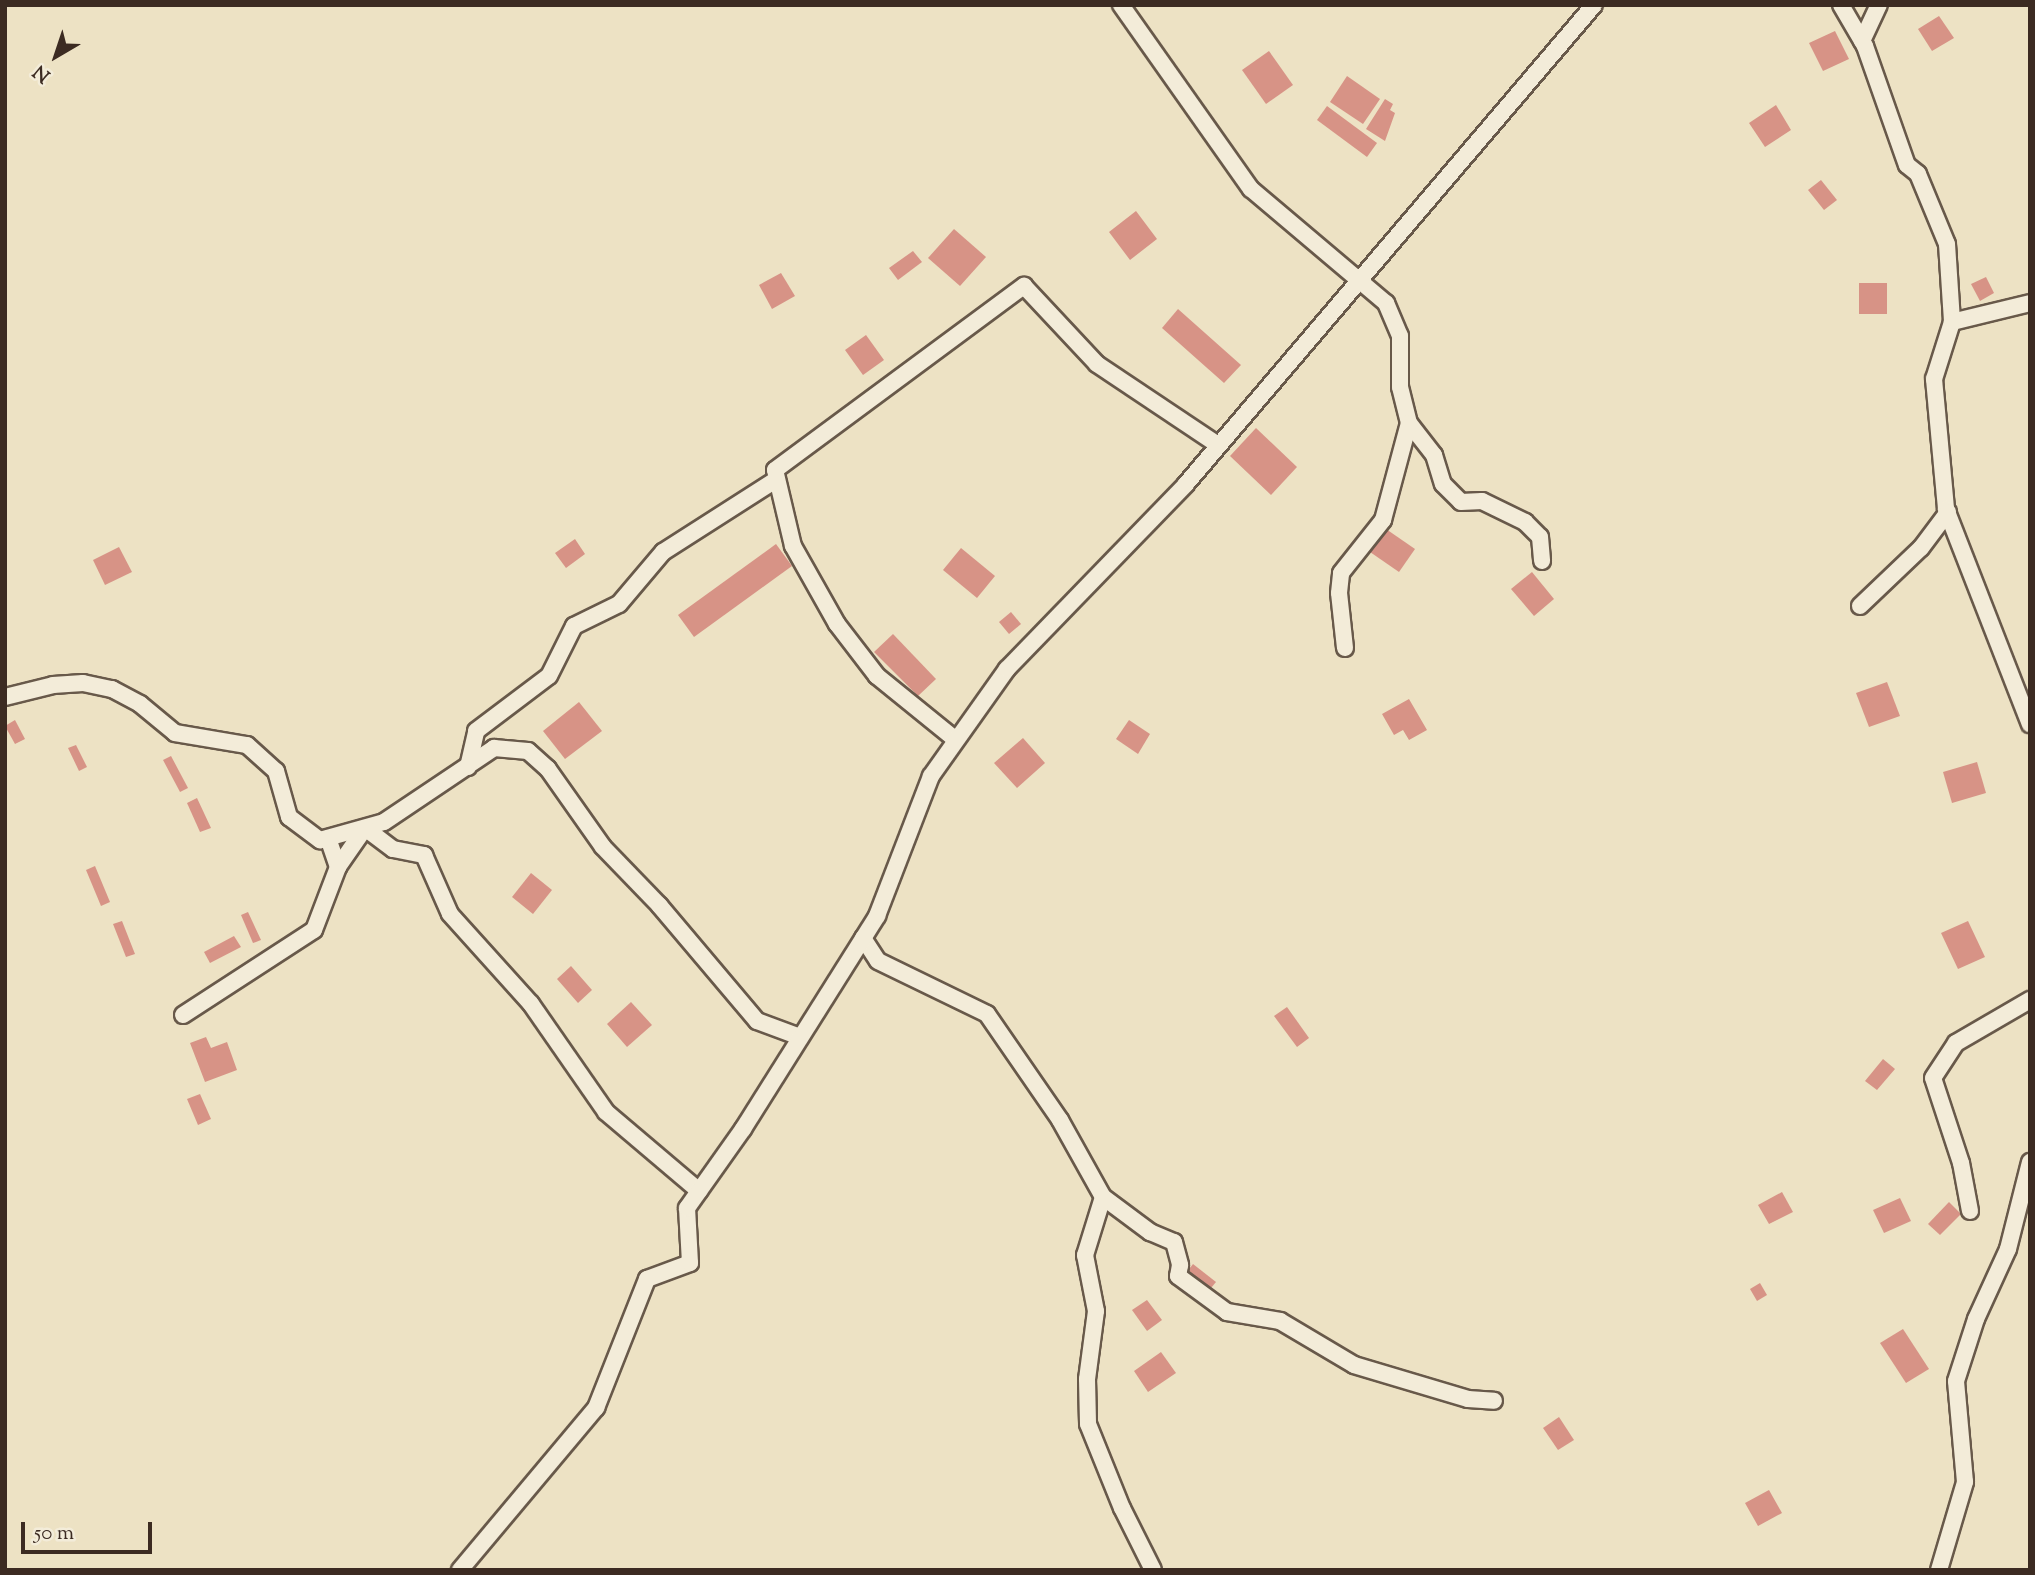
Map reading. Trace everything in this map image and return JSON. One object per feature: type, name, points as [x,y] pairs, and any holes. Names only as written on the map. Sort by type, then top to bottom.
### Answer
[{"type":"street","points":[[1121,5],[1251,189],[1359,276],[1386,303],[1400,336],[1400,387],[1409,423],[1434,455],[1443,484],[1461,502],[1482,501],[1525,522],[1540,537],[1542,561]]},
{"type":"street","points":[[460,1570],[596,1408],[647,1279],[690,1263],[687,1208],[877,916],[930,776],[1007,669],[1218,445],[1359,276],[1594,5]]},
{"type":"street","points":[[1841,5],[1862,41],[1907,165],[1918,174],[1947,244],[1952,322],[1934,379],[1948,512],[2030,724]]},
{"type":"street","points":[[1862,41],[1879,5]]},
{"type":"street","points":[[956,740],[877,676],[837,624],[793,546],[775,470],[1024,286],[1097,364],[1218,445]]},
{"type":"street","points":[[1952,322],[2030,303]]},
{"type":"street","points":[[1345,648],[1339,593],[1341,573],[1383,520],[1409,423]]},
{"type":"street","points":[[468,767],[476,731],[549,676],[574,626],[619,604],[663,552],[777,479]]},
{"type":"street","points":[[1860,606],[1921,548],[1948,512]]},
{"type":"street","points":[[5,697],[53,685],[93,685],[140,704],[176,733],[247,745],[276,771],[289,817],[320,840],[384,822],[494,748],[528,751],[548,769],[603,847],[660,905],[757,1021],[800,1037]]},
{"type":"street","points":[[183,1014],[314,930],[338,867],[365,828]]},
{"type":"street","points":[[365,828],[393,849],[424,855],[450,914],[531,1004],[607,1112],[699,1191]]},
{"type":"street","points":[[328,838],[338,867]]},
{"type":"street","points":[[863,938],[878,961],[987,1014],[1060,1120],[1104,1197],[1150,1232],[1174,1242],[1181,1265],[1178,1276],[1227,1312],[1280,1321],[1354,1364],[1468,1399],[1494,1401]]},
{"type":"street","points":[[1970,1211],[1961,1163],[1933,1078],[1956,1043],[2030,1000]]},
{"type":"street","points":[[1939,1570],[1965,1482],[1956,1381],[1976,1319],[2008,1249],[2030,1162]]},
{"type":"street","points":[[1104,1197],[1085,1255],[1096,1311],[1087,1379],[1088,1424],[1122,1508],[1153,1570]]},
{"type":"building","points":[[1939,16],[1954,38],[1932,51],[1918,29]]},
{"type":"building","points":[[1835,31],[1849,59],[1823,71],[1809,43]]},
{"type":"building","points":[[1269,51],[1293,85],[1266,104],[1242,70]]},
{"type":"building","points":[[1347,76],[1380,99],[1363,124],[1330,102]]},
{"type":"building","points":[[1385,99],[1393,104],[1390,110],[1395,113],[1385,141],[1366,129]]},
{"type":"building","points":[[1776,105],[1791,130],[1765,147],[1749,123]]},
{"type":"building","points":[[1327,106],[1377,143],[1367,157],[1317,120]]},
{"type":"building","points":[[1821,180],[1837,200],[1824,210],[1808,190]]},
{"type":"building","points":[[1136,211],[1157,239],[1130,260],[1109,232]]},
{"type":"building","points":[[954,229],[986,257],[960,286],[928,258]]},
{"type":"building","points":[[913,251],[922,262],[898,280],[889,268]]},
{"type":"building","points":[[781,273],[795,296],[772,309],[759,285]]},
{"type":"building","points":[[1986,277],[1994,293],[1980,301],[1971,284]]},
{"type":"building","points":[[1859,283],[1887,283],[1887,314],[1859,314]]},
{"type":"building","points":[[1178,309],[1241,365],[1224,383],[1162,328]]},
{"type":"building","points":[[866,335],[884,360],[863,375],[845,350]]},
{"type":"building","points":[[1256,428],[1297,467],[1271,495],[1230,456]]},
{"type":"building","points":[[1386,529],[1415,549],[1399,572],[1370,552]]},
{"type":"building","points":[[575,539],[585,554],[566,568],[555,553]]},
{"type":"building","points":[[776,544],[792,566],[694,637],[678,615]]},
{"type":"building","points":[[119,547],[132,572],[105,585],[93,560]]},
{"type":"building","points":[[961,548],[995,576],[977,598],[943,570]]},
{"type":"building","points":[[1532,572],[1554,599],[1534,616],[1511,589]]},
{"type":"building","points":[[1011,612],[1021,624],[1009,634],[999,622]]},
{"type":"building","points":[[893,634],[936,679],[918,696],[874,652]]},
{"type":"building","points":[[1887,682],[1900,716],[1869,727],[1856,693]]},
{"type":"building","points":[[1409,699],[1427,730],[1409,740],[1403,730],[1394,735],[1382,714]]},
{"type":"building","points":[[579,702],[602,731],[565,759],[543,731]]},
{"type":"building","points":[[15,720],[25,739],[15,744],[5,726]]},
{"type":"building","points":[[1129,720],[1150,734],[1138,754],[1116,739]]},
{"type":"building","points":[[1023,738],[1045,763],[1017,788],[994,763]]},
{"type":"building","points":[[76,745],[87,767],[79,771],[68,748]]},
{"type":"building","points":[[171,756],[188,788],[180,792],[163,760]]},
{"type":"building","points":[[1977,762],[1986,793],[1952,803],[1943,772]]},
{"type":"building","points":[[197,798],[211,828],[200,832],[187,803]]},
{"type":"building","points":[[95,866],[110,902],[101,906],[86,870]]},
{"type":"building","points":[[531,873],[552,890],[533,914],[512,897]]},
{"type":"building","points":[[248,912],[261,940],[253,943],[241,915]]},
{"type":"building","points":[[122,921],[135,954],[126,957],[113,924]]},
{"type":"building","points":[[1968,921],[1985,957],[1958,969],[1941,933]]},
{"type":"building","points":[[234,936],[241,947],[210,963],[204,952]]},
{"type":"building","points":[[571,966],[592,990],[578,1003],[557,979]]},
{"type":"building","points":[[631,1002],[652,1025],[627,1047],[607,1024]]},
{"type":"building","points":[[1287,1007],[1309,1038],[1297,1047],[1274,1016]]},
{"type":"building","points":[[206,1037],[211,1048],[227,1042],[237,1070],[205,1082],[190,1043]]},
{"type":"building","points":[[1883,1059],[1895,1069],[1877,1090],[1865,1081]]},
{"type":"building","points":[[200,1094],[211,1119],[198,1125],[187,1099]]},
{"type":"building","points":[[1782,1192],[1793,1212],[1769,1224],[1758,1205]]},
{"type":"building","points":[[1900,1198],[1911,1221],[1884,1233],[1873,1210]]},
{"type":"building","points":[[1949,1202],[1961,1214],[1940,1235],[1928,1224]]},
{"type":"building","points":[[1193,1264],[1216,1282],[1206,1294],[1184,1276]]},
{"type":"building","points":[[1760,1283],[1767,1295],[1757,1301],[1750,1289]]},
{"type":"building","points":[[1147,1300],[1162,1320],[1147,1331],[1132,1310]]},
{"type":"building","points":[[1903,1329],[1929,1369],[1906,1383],[1880,1343]]},
{"type":"building","points":[[1161,1352],[1176,1373],[1148,1392],[1134,1371]]},
{"type":"building","points":[[1559,1417],[1574,1440],[1558,1450],[1543,1428]]},
{"type":"building","points":[[1769,1490],[1782,1513],[1758,1526],[1745,1503]]}]
